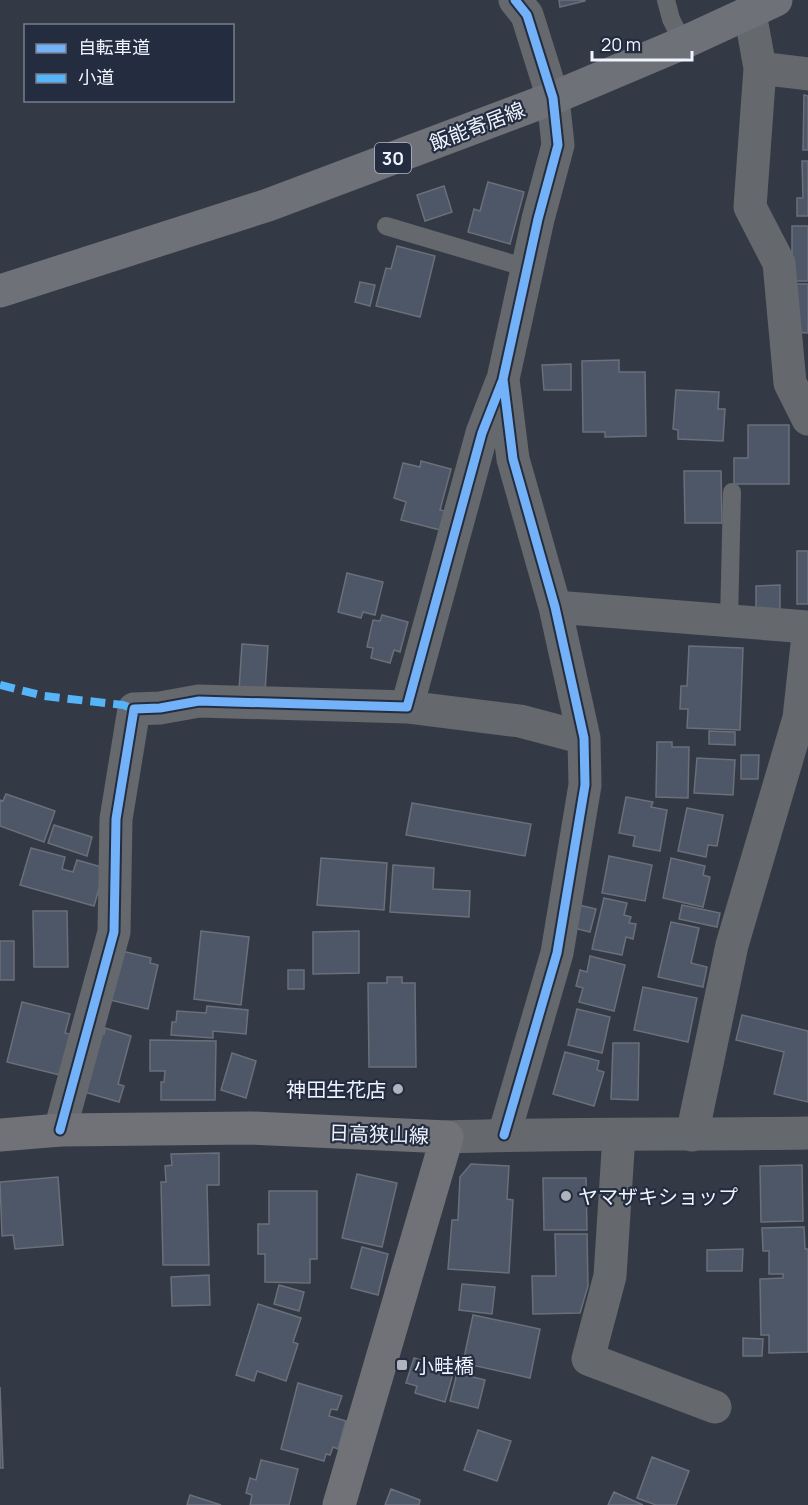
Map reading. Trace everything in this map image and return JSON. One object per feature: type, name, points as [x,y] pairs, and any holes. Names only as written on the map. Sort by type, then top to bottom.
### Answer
[{"type":"main road","name":"飯能寄居線","points":[[0,291],[268,205],[554,98],[763,7]]},
{"type":"main road","name":"日高狭山線","points":[[0,1135],[60,1130],[251,1128],[447,1137],[339,1505]]},
{"type":"street","points":[[407,707],[482,434],[503,379],[538,219],[558,145],[554,98],[527,15],[515,0]]},
{"type":"street","points":[[763,7],[750,207],[778,263],[790,383],[808,419]]},
{"type":"street","points":[[760,68],[808,74]]},
{"type":"street","points":[[503,379],[513,459],[555,607],[584,738],[585,785],[557,953],[504,1135]]},
{"type":"street","points":[[555,607],[808,627]]},
{"type":"street","points":[[692,1135],[732,945],[803,720],[808,635]]},
{"type":"street","points":[[60,1130],[114,932],[116,819],[134,710],[199,701],[407,707],[520,721],[584,738]]},
{"type":"street","points":[[447,1137],[808,1133]]},
{"type":"street","points":[[619,1135],[610,1276],[588,1359],[715,1407]]},
{"type":"lane","points":[[666,0],[671,19],[683,43]]},
{"type":"lane","points":[[386,226],[527,268]]},
{"type":"lane","points":[[729,621],[732,492]]},
{"type":"building","points":[[559,0],[585,0],[585,1],[560,7]]},
{"type":"building","points":[[804,95],[808,96],[808,150],[803,150]]},
{"type":"building","points":[[802,161],[808,161],[808,216],[797,216],[797,198],[803,198]]},
{"type":"building","points":[[488,182],[524,192],[510,244],[468,232],[474,209],[480,211]]},
{"type":"building","points":[[444,186],[452,212],[425,221],[417,195]]},
{"type":"building","points":[[792,226],[808,226],[808,281],[792,281]]},
{"type":"building","points":[[397,246],[435,256],[420,317],[376,306],[386,268],[391,269]]},
{"type":"building","points":[[360,282],[375,285],[370,306],[355,302]]},
{"type":"building","points":[[792,284],[808,284],[808,333],[794,332]]},
{"type":"building","points":[[619,360],[619,372],[645,372],[646,436],[605,437],[605,432],[583,432],[582,361]]},
{"type":"building","points":[[571,364],[571,390],[544,390],[542,365]]},
{"type":"building","points":[[676,390],[719,392],[718,409],[725,409],[723,441],[678,439],[678,430],[673,429]]},
{"type":"building","points":[[748,425],[789,425],[789,484],[734,484],[734,458],[748,458]]},
{"type":"building","points":[[421,461],[451,469],[440,510],[445,511],[440,530],[401,520],[406,502],[394,498],[403,463],[420,467]]},
{"type":"building","points":[[684,471],[721,471],[722,523],[685,523]]},
{"type":"building","points":[[797,551],[808,551],[808,604],[797,604]]},
{"type":"building","points":[[347,573],[383,582],[375,615],[363,612],[361,618],[338,612]]},
{"type":"building","points":[[780,585],[780,609],[756,610],[756,586]]},
{"type":"building","points":[[382,615],[408,622],[400,652],[394,650],[390,663],[371,658],[373,648],[367,647],[373,620],[380,621]]},
{"type":"building","points":[[242,644],[268,646],[265,692],[239,690]]},
{"type":"building","points":[[689,646],[743,648],[740,730],[687,728],[688,709],[680,709],[681,686],[687,686]]},
{"type":"building","points":[[709,731],[735,732],[735,745],[709,744]]},
{"type":"building","points":[[657,742],[672,742],[672,747],[689,747],[688,798],[656,797]]},
{"type":"building","points":[[741,755],[759,755],[758,779],[741,779]]},
{"type":"building","points":[[697,758],[735,760],[733,795],[694,793]]},
{"type":"building","points":[[6,794],[55,811],[44,842],[0,826],[0,800],[3,801]]},
{"type":"building","points":[[626,797],[653,802],[651,807],[667,810],[660,851],[633,846],[635,836],[619,833]]},
{"type":"building","points":[[412,803],[531,824],[525,856],[406,835]]},
{"type":"building","points":[[687,808],[723,815],[717,846],[708,845],[706,857],[678,851]]},
{"type":"building","points":[[54,825],[92,837],[87,856],[48,843]]},
{"type":"building","points":[[31,848],[65,857],[62,869],[73,872],[77,860],[105,868],[94,906],[20,885]]},
{"type":"building","points":[[609,856],[652,865],[645,901],[602,893]]},
{"type":"building","points":[[321,858],[387,863],[384,910],[317,905]]},
{"type":"building","points":[[671,858],[705,866],[703,875],[710,877],[703,907],[663,898]]},
{"type":"building","points":[[393,865],[434,868],[433,889],[470,891],[469,917],[390,912]]},
{"type":"building","points":[[604,898],[627,903],[624,915],[631,917],[629,923],[636,924],[633,939],[626,937],[622,955],[592,949]]},
{"type":"building","points":[[575,904],[596,909],[590,932],[570,927]]},
{"type":"building","points":[[682,905],[720,913],[717,927],[679,919]]},
{"type":"building","points":[[33,911],[67,911],[68,967],[34,967]]},
{"type":"building","points":[[671,922],[699,928],[691,963],[707,967],[703,987],[658,977]]},
{"type":"building","points":[[201,931],[249,937],[241,1005],[194,999]]},
{"type":"building","points":[[359,931],[359,973],[313,974],[313,932]]},
{"type":"building","points":[[0,941],[14,941],[14,980],[0,980]]},
{"type":"building","points":[[122,951],[151,958],[150,963],[158,965],[148,1009],[110,1000]]},
{"type":"building","points":[[590,956],[625,965],[614,1011],[579,1002],[583,988],[576,986],[580,970],[587,972]]},
{"type":"building","points":[[288,970],[304,970],[304,989],[288,989]]},
{"type":"building","points":[[387,977],[402,977],[402,983],[415,983],[416,1067],[369,1067],[368,983],[387,983]]},
{"type":"building","points":[[643,987],[697,998],[688,1042],[634,1030]]},
{"type":"building","points":[[22,1002],[70,1014],[65,1033],[74,1035],[64,1076],[7,1062]]},
{"type":"building","points":[[207,1006],[248,1010],[246,1034],[213,1031],[213,1038],[171,1035],[172,1022],[176,1022],[177,1011],[206,1013]]},
{"type":"building","points":[[577,1009],[610,1017],[602,1053],[568,1045]]},
{"type":"building","points":[[742,1015],[808,1031],[808,1102],[774,1094],[784,1052],[736,1040]]},
{"type":"building","points":[[105,1028],[131,1036],[118,1084],[124,1086],[119,1102],[81,1091],[98,1032],[104,1034]]},
{"type":"building","points":[[150,1040],[216,1041],[215,1100],[161,1100],[161,1082],[164,1082],[165,1071],[150,1071]]},
{"type":"building","points":[[613,1043],[639,1043],[638,1100],[611,1099]]},
{"type":"building","points":[[565,1052],[599,1061],[597,1070],[604,1072],[594,1106],[553,1094]]},
{"type":"building","points":[[232,1053],[256,1061],[246,1098],[221,1090]]},
{"type":"building","points":[[219,1153],[219,1185],[207,1185],[209,1265],[163,1265],[161,1182],[166,1182],[165,1166],[172,1165],[171,1154]]},
{"type":"building","points":[[471,1164],[509,1166],[507,1199],[513,1200],[509,1273],[448,1269],[452,1220],[458,1220],[460,1177]]},
{"type":"building","points":[[802,1165],[803,1221],[761,1222],[760,1166]]},
{"type":"building","points":[[357,1174],[397,1183],[382,1247],[342,1238]]},
{"type":"building","points":[[58,1177],[63,1245],[15,1249],[13,1235],[2,1236],[0,1182]]},
{"type":"building","points":[[543,1178],[586,1178],[587,1230],[544,1230]]},
{"type":"building","points":[[269,1191],[317,1191],[317,1259],[310,1259],[310,1283],[265,1282],[265,1254],[258,1254],[258,1224],[269,1224]]},
{"type":"building","points":[[804,1227],[805,1249],[808,1249],[808,1352],[769,1353],[769,1335],[761,1335],[760,1279],[783,1278],[783,1274],[769,1274],[769,1251],[763,1251],[762,1228]]},
{"type":"building","points":[[555,1234],[587,1234],[588,1286],[580,1313],[533,1314],[532,1276],[556,1276]]},
{"type":"building","points":[[362,1247],[388,1254],[378,1295],[351,1288]]},
{"type":"building","points":[[743,1249],[742,1271],[707,1271],[707,1250]]},
{"type":"building","points":[[209,1275],[210,1305],[172,1306],[171,1277]]},
{"type":"building","points":[[462,1284],[495,1287],[492,1314],[459,1310]]},
{"type":"building","points":[[279,1285],[304,1292],[299,1311],[274,1304]]},
{"type":"building","points":[[258,1304],[301,1318],[293,1342],[298,1344],[286,1381],[257,1371],[254,1381],[236,1375]]},
{"type":"building","points":[[473,1315],[540,1329],[530,1378],[463,1363]]},
{"type":"building","points":[[743,1338],[763,1339],[762,1356],[743,1356]]},
{"type":"building","points":[[414,1358],[454,1370],[445,1402],[415,1393],[417,1386],[406,1383]]},
{"type":"building","points":[[457,1373],[485,1380],[478,1408],[450,1401]]},
{"type":"building","points":[[298,1383],[342,1396],[337,1410],[331,1409],[329,1416],[346,1421],[338,1449],[333,1447],[330,1455],[326,1454],[324,1461],[281,1449]]},
{"type":"building","points":[[0,1387],[3,1468],[0,1468]]},
{"type":"building","points":[[478,1430],[511,1441],[497,1481],[464,1470]]},
{"type":"building","points":[[652,1457],[689,1471],[676,1505],[656,1505],[637,1498]]},
{"type":"building","points":[[261,1460],[298,1469],[289,1505],[250,1505],[252,1495],[246,1493],[250,1478],[256,1480]]},
{"type":"building","points":[[391,1489],[420,1500],[419,1505],[385,1505]]},
{"type":"building","points":[[614,1492],[643,1505],[608,1505]]},
{"type":"building","points":[[190,1495],[221,1505],[187,1505]]},
{"type":"marked path","points":[[0,685],[44,696],[123,705],[134,709]]},
{"type":"cycle path","points":[[504,1135],[557,953],[585,785],[584,738],[555,607],[513,459],[503,379],[538,219],[558,145],[553,98],[527,15],[515,0]]},
{"type":"cycle path","points":[[60,1130],[114,932],[116,819],[134,709],[160,708],[199,701],[407,707],[482,433],[502,382]]},
{"type":"place","name":"神田生花店","points":[[398,1089]]},
{"type":"place","name":"ヤマザキショップ","points":[[566,1196]]},
{"type":"place","name":"小畦橋","points":[[402,1365]]}]
